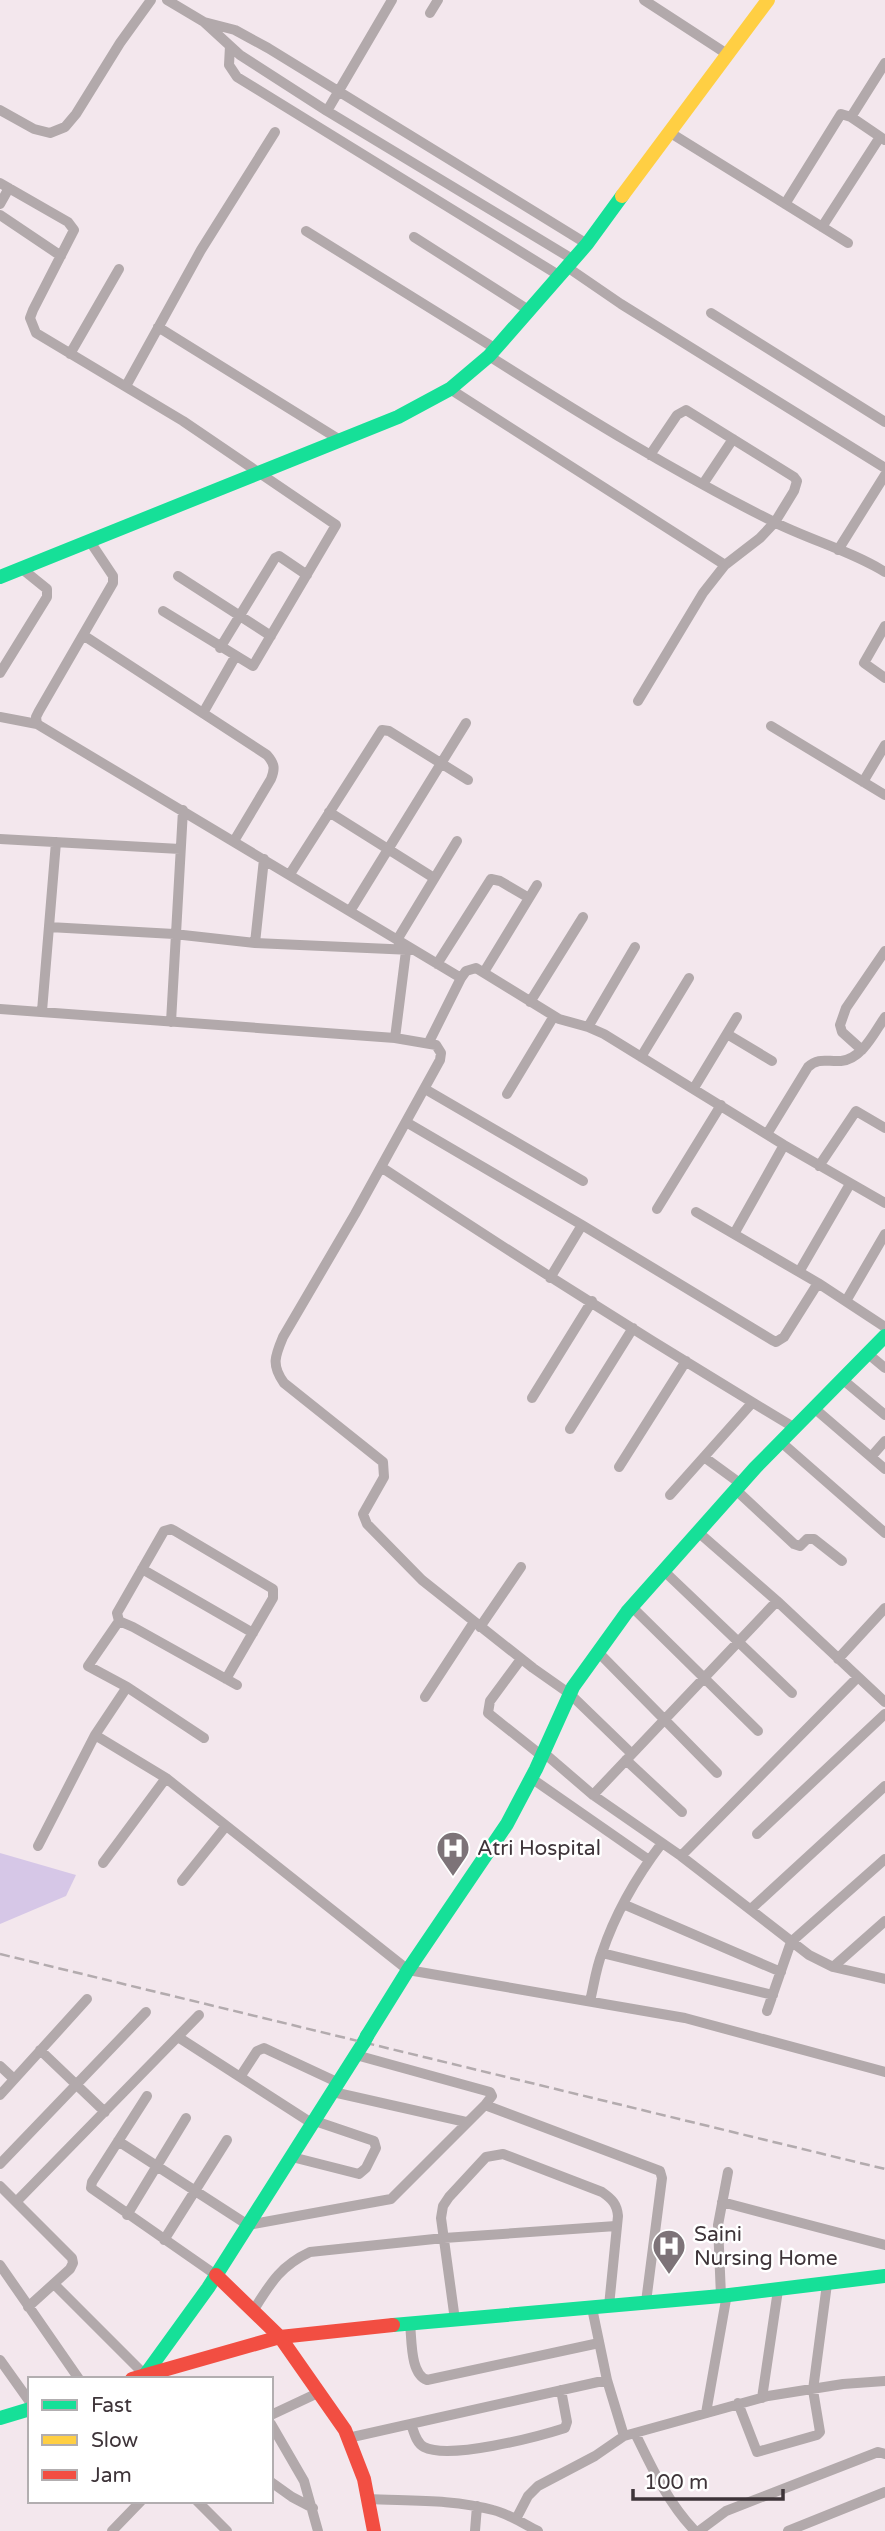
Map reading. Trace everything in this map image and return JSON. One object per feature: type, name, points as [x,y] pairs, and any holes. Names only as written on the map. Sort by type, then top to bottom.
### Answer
[{"type":"street","points":[[0,110],[34,129],[50,133],[65,127],[151,0]]},
{"type":"street","points":[[167,0],[204,22],[230,46],[327,111],[518,226],[567,268],[621,304],[885,468]]},
{"type":"street","points":[[327,111],[392,0]]},
{"type":"street","points":[[430,13],[438,0]]},
{"type":"street","points":[[644,0],[727,54]]},
{"type":"street","points":[[0,577],[398,417],[450,389],[493,352],[587,244],[768,0]]},
{"type":"street","points":[[204,22],[235,30],[587,244]]},
{"type":"street","points":[[230,46],[229,65],[237,77],[508,244],[567,268]]},
{"type":"street","points":[[851,117],[885,63]]},
{"type":"street","points":[[785,204],[838,118],[844,114],[851,117],[883,139],[822,227]]},
{"type":"street","points":[[125,386],[201,250],[275,132]]},
{"type":"street","points":[[669,132],[848,243]]},
{"type":"street","points":[[0,204],[4,186],[72,226],[73,235],[30,318],[36,333],[262,472],[336,524],[253,666],[163,611]]},
{"type":"street","points":[[0,215],[61,256]]},
{"type":"street","points":[[508,244],[518,226]]},
{"type":"street","points":[[306,231],[650,455],[775,522],[885,572]]},
{"type":"street","points":[[414,237],[530,310]]},
{"type":"street","points":[[70,354],[119,269]]},
{"type":"street","points":[[711,313],[885,422]]},
{"type":"street","points":[[158,327],[340,440]]},
{"type":"street","points":[[450,389],[725,565]]},
{"type":"street","points":[[638,701],[703,593],[725,565],[760,538],[775,522],[797,481],[692,412],[681,411],[650,455]]},
{"type":"street","points":[[703,484],[733,439]]},
{"type":"street","points":[[838,550],[885,475]]},
{"type":"street","points":[[37,724],[39,711],[113,583],[113,576],[89,540]]},
{"type":"street","points":[[220,648],[275,558],[279,556],[307,575]]},
{"type":"street","points":[[0,674],[42,607],[48,592],[42,584],[20,568]]},
{"type":"street","points":[[178,576],[271,636]]},
{"type":"street","points":[[883,633],[864,663],[885,678]]},
{"type":"street","points":[[83,635],[267,755],[273,762],[275,770],[234,841]]},
{"type":"street","points":[[202,713],[236,657]]},
{"type":"street","points":[[0,717],[37,724],[290,874],[410,950],[461,978]]},
{"type":"street","points":[[351,911],[387,848],[466,723]]},
{"type":"street","points":[[771,726],[885,795]]},
{"type":"street","points":[[290,874],[382,730],[389,731],[468,780]]},
{"type":"street","points":[[863,782],[885,744]]},
{"type":"street","points":[[171,1022],[183,810]]},
{"type":"street","points":[[329,812],[435,878]]},
{"type":"street","points":[[0,839],[180,849]]},
{"type":"street","points":[[397,940],[457,841]]},
{"type":"street","points":[[42,1012],[56,842]]},
{"type":"street","points":[[255,943],[264,859]]},
{"type":"street","points":[[437,964],[491,879],[500,881],[529,898]]},
{"type":"street","points":[[484,972],[537,885]]},
{"type":"street","points":[[530,1002],[583,917]]},
{"type":"street","points":[[49,927],[174,934],[255,943],[410,950]]},
{"type":"street","points":[[588,1027],[635,947]]},
{"type":"street","points":[[395,1038],[410,950]]},
{"type":"street","points":[[862,1050],[842,1032],[841,1018],[885,951]]},
{"type":"street","points":[[429,1042],[461,978],[471,968],[484,972],[554,1016],[588,1027],[641,1057],[819,1166],[885,1203]]},
{"type":"street","points":[[641,1057],[689,978]]},
{"type":"street","points":[[0,1009],[395,1038],[436,1045],[441,1053],[425,1089],[283,1337],[275,1356],[276,1372],[284,1383],[383,1462],[384,1478],[363,1514],[364,1519],[422,1580],[570,1694],[682,1812]]},
{"type":"street","points":[[507,1094],[554,1016]]},
{"type":"street","points":[[694,1088],[737,1017]]},
{"type":"street","points":[[767,1134],[808,1067],[815,1061],[841,1061],[851,1058],[862,1050],[885,1017]]},
{"type":"street","points":[[727,1034],[772,1060]]},
{"type":"street","points":[[425,1089],[583,1181]]},
{"type":"street","points":[[657,1209],[721,1105]]},
{"type":"street","points":[[819,1166],[856,1111],[885,1128]]},
{"type":"street","points":[[406,1122],[776,1342],[784,1337],[818,1283]]},
{"type":"street","points":[[734,1234],[785,1145]]},
{"type":"street","points":[[381,1167],[550,1278],[592,1301],[795,1428]]},
{"type":"street","points":[[799,1272],[850,1184]]},
{"type":"street","points":[[696,1212],[818,1283],[885,1327]]},
{"type":"street","points":[[550,1278],[582,1225]]},
{"type":"street","points":[[846,1301],[885,1234]]},
{"type":"street","points":[[532,1398],[592,1301]]},
{"type":"street","points":[[570,1429],[634,1328]]},
{"type":"street","points":[[138,2377],[216,2275],[408,1970],[507,1824],[570,1694],[598,1651],[632,1607],[739,1487],[885,1336]]},
{"type":"street","points":[[867,1353],[885,1368]]},
{"type":"street","points":[[618,1467],[686,1361]]},
{"type":"street","points":[[842,1379],[885,1415]]},
{"type":"street","points":[[670,1495],[752,1403]]},
{"type":"street","points":[[814,1408],[885,1469]]},
{"type":"street","points":[[871,1457],[885,1441]]},
{"type":"street","points":[[781,1442],[885,1533]]},
{"type":"street","points":[[704,1457],[739,1487],[794,1544],[800,1546],[807,1539],[814,1539],[842,1561]]},
{"type":"street","points":[[226,1679],[273,1598],[273,1589],[171,1529],[164,1531],[117,1613],[119,1621],[237,1685]]},
{"type":"street","points":[[698,1532],[884,1698]]},
{"type":"street","points":[[425,1697],[521,1567]]},
{"type":"street","points":[[142,1570],[253,1633]]},
{"type":"street","points":[[664,1571],[792,1693]]},
{"type":"street","points":[[593,1795],[777,1601]]},
{"type":"street","points":[[632,1607],[758,1731]]},
{"type":"street","points":[[838,1659],[885,1608]]},
{"type":"street","points":[[119,1621],[88,1666],[127,1687],[204,1738]]},
{"type":"street","points":[[598,1651],[717,1773]]},
{"type":"street","points":[[521,1658],[490,1701],[488,1713],[593,1795],[681,1856],[809,1955],[833,1967],[879,1978],[885,1967]]},
{"type":"street","points":[[681,1856],[858,1677]]},
{"type":"street","points":[[38,1846],[95,1735],[127,1687]]},
{"type":"street","points":[[757,1834],[885,1714]]},
{"type":"street","points":[[95,1735],[166,1778],[408,1970],[685,2018],[885,2072]]},
{"type":"street","points":[[103,1863],[166,1778]]},
{"type":"street","points":[[531,1778],[649,1860]]},
{"type":"street","points":[[751,1909],[885,1786]]},
{"type":"street","points":[[182,1881],[226,1826]]},
{"type":"street","points":[[590,2001],[602,1953],[624,1904],[662,1843]]},
{"type":"street","points":[[767,2011],[791,1942],[885,1860]]},
{"type":"street","points":[[624,1904],[781,1972]]},
{"type":"street","points":[[833,1967],[885,1921]]},
{"type":"street","points":[[602,1953],[773,1995]]},
{"type":"street","points":[[0,2095],[87,1999]]},
{"type":"street","points":[[0,2164],[146,2012]]},
{"type":"street","points":[[16,2202],[199,2015]]},
{"type":"street","points":[[178,2036],[314,2122],[374,2141],[376,2148],[366,2168],[359,2174],[292,2157]]},
{"type":"street","points":[[240,2077],[260,2048],[336,2087],[466,2122]]},
{"type":"street","points":[[40,2050],[105,2112]]},
{"type":"street","points":[[118,2141],[248,2225],[391,2199],[492,2096],[490,2092],[356,2054]]},
{"type":"street","points":[[0,2066],[14,2079]]},
{"type":"street","points":[[146,2096],[92,2182],[91,2188],[216,2275],[280,2337],[320,2392],[348,2438],[364,2479],[374,2531]]},
{"type":"street","points":[[485,2105],[660,2171],[662,2178],[646,2302]]},
{"type":"street","points":[[127,2215],[186,2118]]},
{"type":"street","points":[[164,2240],[227,2140]]},
{"type":"street","points":[[455,2320],[441,2218],[443,2206],[486,2157],[494,2154],[512,2157],[602,2192],[612,2199],[618,2208],[609,2306]]},
{"type":"street","points":[[706,2413],[724,2295],[718,2225],[728,2172]]},
{"type":"street","points":[[0,2186],[72,2258],[71,2269],[28,2307]]},
{"type":"street","points":[[722,2202],[885,2245]]},
{"type":"street","points":[[253,2311],[277,2274],[292,2260],[310,2252],[444,2238],[616,2226]]},
{"type":"street","points":[[0,2265],[78,2377]]},
{"type":"street","points":[[138,2377],[280,2337],[778,2290],[885,2276]]},
{"type":"street","points":[[54,2284],[138,2377]]},
{"type":"street","points":[[738,2403],[754,2450],[760,2452],[817,2435],[821,2427],[813,2390],[827,2284]]},
{"type":"street","points":[[762,2398],[778,2290]]},
{"type":"street","points":[[592,2308],[607,2380],[630,2434],[680,2515],[697,2531],[726,2511],[878,2452],[885,2454]]},
{"type":"street","points":[[410,2324],[417,2372],[422,2379],[427,2380],[599,2343]]},
{"type":"street","points":[[0,2360],[28,2399]]},
{"type":"street","points":[[348,2438],[607,2380]]},
{"type":"street","points":[[516,2519],[528,2496],[538,2486],[630,2434],[762,2398],[843,2384],[885,2381]]},
{"type":"street","points":[[411,2424],[419,2443],[426,2448],[466,2451],[487,2447],[565,2428],[567,2422],[561,2390]]},
{"type":"street","points":[[273,2414],[320,2392]]},
{"type":"street","points":[[0,2418],[28,2410]]},
{"type":"street","points":[[273,2427],[304,2481],[318,2531]]},
{"type":"street","points":[[273,2483],[313,2508]]},
{"type":"street","points":[[788,2531],[885,2492]]},
{"type":"street","points":[[368,2499],[448,2502],[477,2506],[496,2510],[538,2531]]},
{"type":"street","points":[[112,2531],[139,2503]]},
{"type":"street","points":[[199,2503],[227,2531]]},
{"type":"street","points":[[475,2531],[477,2506]]},
{"type":"shaded area","points":[[0,1853],[76,1875],[66,1896],[0,1924]]},
{"type":"railway","points":[[0,1954],[885,2169]]},
{"type":"traffic: fast","points":[[0,577],[398,417],[450,389],[489,356],[587,244],[622,196]]},
{"type":"traffic: fast","points":[[367,2036],[408,1970],[507,1824],[536,1769],[573,1687],[627,1612],[755,1468],[885,1336]]},
{"type":"traffic: fast","points":[[364,2042],[367,2036]]},
{"type":"traffic: fast","points":[[145,2375],[208,2288],[364,2042]]},
{"type":"traffic: fast","points":[[393,2325],[721,2296],[885,2276]]},
{"type":"traffic: fast","points":[[0,2418],[28,2410]]},
{"type":"traffic: slow","points":[[622,196],[768,0]]},
{"type":"traffic: jam","points":[[216,2275],[280,2337],[345,2430],[364,2479],[374,2531]]},
{"type":"traffic: jam","points":[[139,2377],[280,2337],[393,2325]]},
{"type":"place","name":"Atri Hospital","points":[[453,1878]]},
{"type":"place","name":"Saini Nursing Home","points":[[669,2276]]}]
